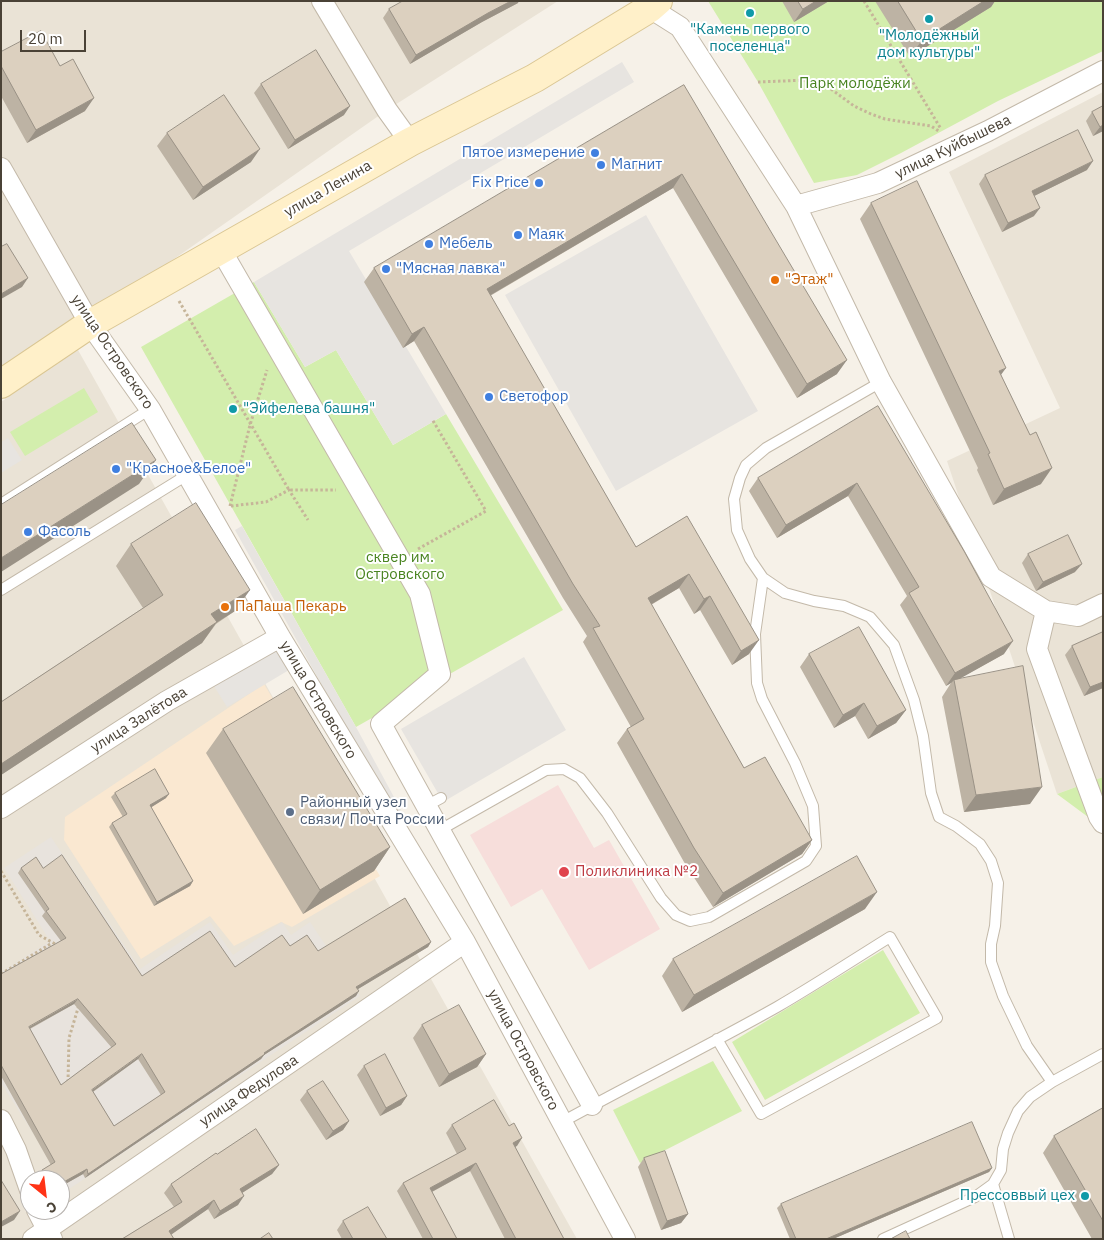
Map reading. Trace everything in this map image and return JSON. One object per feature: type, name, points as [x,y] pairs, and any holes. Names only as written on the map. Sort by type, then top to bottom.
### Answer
[{"type":"main road","name":"улица Ленина","points":[[1,384],[90,324],[410,142],[535,78],[654,5]]},
{"type":"street","points":[[322,1],[387,110],[410,142]]},
{"type":"street","points":[[654,5],[680,27],[796,206],[881,382],[991,577],[1046,611],[1078,616],[1103,604]]},
{"type":"street","name":"улица Куйбышева","points":[[796,206],[878,183],[988,131],[1103,71]]},
{"type":"street","name":"улица Островского","points":[[1,168],[90,324],[150,409],[280,637],[465,942],[625,1239]]},
{"type":"street","points":[[221,250],[420,594],[440,674],[381,724],[434,802],[440,830],[592,1106]]},
{"type":"street","points":[[1046,611],[1037,649],[1099,817],[1103,823]]},
{"type":"street","name":"улица Залётова","points":[[1,808],[167,702],[280,637]]},
{"type":"street","name":"улица Федулова","points":[[44,1236],[465,942]]},
{"type":"street","points":[[1,1120],[16,1150],[23,1170]]},
{"type":"street","points":[[40,1220],[44,1236]]},
{"type":"lane","points":[[881,382],[766,448],[746,465],[734,499],[737,530],[750,559],[763,578],[786,593],[814,601],[844,606],[870,617],[894,645],[914,700],[923,736],[931,793],[939,816],[980,844],[991,861],[998,883],[996,919],[991,944],[991,962],[1003,996],[1027,1046],[1052,1082]]},
{"type":"lane","points":[[1,504],[150,409]]},
{"type":"lane","points":[[1,590],[187,474]]},
{"type":"lane","points":[[440,830],[546,770],[564,770],[580,778],[607,813],[661,898],[676,914],[690,921],[709,917],[806,861],[816,846],[814,806],[795,763],[762,699],[758,683],[756,634],[763,578]]},
{"type":"lane","points":[[562,1122],[778,1006],[890,937],[937,1018],[761,1114],[717,1039]]},
{"type":"lane","points":[[882,1239],[975,1197],[993,1184],[1001,1170],[1003,1149],[1018,1111],[1030,1097],[1052,1082],[1103,1054]]},
{"type":"lane","points":[[993,1184],[1009,1239]]},
{"type":"path","points":[[758,82],[808,80],[827,86],[854,106],[871,114],[885,119],[931,126],[943,133],[864,1]]},
{"type":"path","points":[[167,281],[250,425],[308,520]]},
{"type":"path","points":[[231,506],[250,425],[275,343]]},
{"type":"path","points":[[400,559],[486,511],[432,419]]},
{"type":"path","points":[[212,518],[231,506],[266,502],[289,490],[361,490]]},
{"type":"path","points":[[1,871],[39,935],[58,946]]},
{"type":"path","points":[[1,974],[53,943]]},
{"type":"path","points":[[68,1084],[69,1038],[79,1005],[83,999]]},
{"type":"shaded area","points":[[1,1],[558,1],[387,110],[1,380]]},
{"type":"shaded area","points":[[622,62],[634,82],[349,251],[446,414],[393,445],[336,350],[305,367],[254,282]]},
{"type":"shaded area","points":[[1103,92],[1103,777],[1057,794],[947,461],[1060,408],[949,172]]},
{"type":"shaded area","points":[[646,215],[758,411],[616,491],[505,295]]},
{"type":"shaded area","points":[[78,350],[577,1239],[1,1239],[1,402]]},
{"type":"shaded area","points":[[8,438],[22,460],[1,473],[1,442]]},
{"type":"shaded area","points":[[242,526],[401,810],[394,814],[235,530]]},
{"type":"shaded area","points":[[274,646],[289,670],[227,707],[212,683]]},
{"type":"shaded area","points":[[524,657],[566,730],[443,802],[401,729]]},
{"type":"shaded area","points":[[264,684],[380,876],[292,927],[281,922],[234,946],[210,916],[141,959],[64,840],[65,817]]},
{"type":"shaded area","points":[[558,785],[594,848],[609,840],[660,929],[589,970],[542,889],[511,907],[470,835]]},
{"type":"shaded area","points":[[51,837],[140,969],[210,922],[233,955],[282,922],[291,935],[310,922],[360,996],[70,1188],[70,1170],[57,1170],[1,1083],[1,972],[50,941],[4,868]]},
{"type":"green space","name":"Парк молодёжи","points":[[708,1],[1103,1],[1103,51],[998,101],[857,175],[814,183],[758,82]]},
{"type":"green space","name":"сквер им. Островского","points":[[254,282],[305,367],[336,350],[393,445],[446,414],[563,610],[356,727],[141,347]]},
{"type":"green space","points":[[84,388],[98,412],[25,456],[10,432]]},
{"type":"green space","points":[[1103,777],[1103,828],[1057,794]]},
{"type":"green space","points":[[883,950],[920,1013],[765,1100],[732,1042]]},
{"type":"green space","points":[[713,1061],[742,1111],[640,1163],[613,1110]]},
{"type":"building","points":[[403,1],[511,1],[416,55],[389,9]]},
{"type":"building","points":[[798,1],[816,1],[803,9]]},
{"type":"building","points":[[898,1],[984,1],[922,40]]},
{"type":"building","points":[[41,31],[60,66],[73,59],[94,98],[36,130],[1,66],[1,52]]},
{"type":"building","points":[[316,50],[350,106],[295,140],[261,84]]},
{"type":"building","points":[[684,85],[847,360],[807,384],[682,174],[487,289],[636,547],[687,516],[759,640],[741,651],[710,596],[704,599],[689,574],[648,598],[744,768],[765,757],[812,840],[723,893],[694,848],[627,729],[644,719],[593,628],[600,626],[573,584],[424,327],[412,334],[374,268]]},
{"type":"building","points":[[224,95],[260,149],[203,187],[167,133]]},
{"type":"building","points":[[1103,106],[1103,125],[1100,127],[1092,112]]},
{"type":"building","points":[[1078,130],[1093,161],[1032,191],[1040,208],[1008,223],[985,175]]},
{"type":"building","points":[[917,181],[1006,368],[999,371],[1030,435],[1036,432],[1052,468],[1004,489],[988,454],[990,453],[871,203]]},
{"type":"building","points":[[7,244],[28,278],[1,294],[1,247]]},
{"type":"building","points":[[878,406],[964,551],[1013,641],[955,673],[909,593],[919,587],[857,483],[786,525],[758,478]]},
{"type":"building","points":[[132,423],[156,460],[1,558],[1,505]]},
{"type":"building","points":[[196,503],[250,590],[211,614],[217,622],[1,764],[1,702],[163,595],[131,544]]},
{"type":"building","points":[[1068,535],[1082,564],[1043,582],[1028,554]]},
{"type":"building","points":[[859,627],[906,710],[877,726],[864,703],[843,715],[809,654]]},
{"type":"building","points":[[1103,632],[1103,682],[1090,687],[1072,646]]},
{"type":"building","points":[[1023,666],[1042,787],[976,795],[954,680]]},
{"type":"building","name":"Районный узел связи/ Почта России","points":[[293,687],[390,847],[320,890],[223,729]]},
{"type":"building","points":[[155,769],[169,794],[150,805],[193,881],[157,902],[112,823],[127,814],[115,793]]},
{"type":"building","points":[[62,855],[142,976],[210,931],[235,967],[282,935],[290,946],[307,935],[318,951],[405,898],[431,942],[356,987],[359,991],[264,1053],[88,1174],[87,1169],[70,1178],[70,1170],[42,1170],[55,1162],[1,1065],[1,974],[66,938],[46,911],[49,909],[21,868],[36,857],[43,868]],"holes":[[[78,999],[116,1044],[61,1085],[29,1027]],[[142,1054],[165,1092],[114,1126],[92,1090]]]},
{"type":"building","points":[[857,856],[877,892],[694,995],[673,959]]},
{"type":"building","points":[[459,1005],[486,1054],[449,1074],[422,1025]]},
{"type":"building","points":[[385,1054],[407,1096],[386,1108],[364,1066]]},
{"type":"building","points":[[323,1081],[349,1121],[333,1131],[307,1091]]},
{"type":"building","points":[[494,1100],[509,1126],[514,1123],[522,1138],[513,1143],[564,1239],[516,1239],[476,1163],[430,1188],[457,1239],[433,1239],[403,1183],[466,1149],[452,1125]]},
{"type":"building","points":[[1103,1108],[1103,1221],[1054,1136]]},
{"type":"building","points":[[972,1122],[992,1168],[826,1239],[796,1239],[781,1204]]},
{"type":"building","points":[[256,1129],[279,1165],[240,1189],[244,1196],[220,1211],[214,1200],[169,1231],[174,1239],[122,1239],[182,1202],[171,1184],[216,1153]]},
{"type":"building","points":[[665,1151],[688,1214],[667,1221],[644,1158]]},
{"type":"building","points":[[1,1180],[20,1211],[1,1222]]},
{"type":"building","points":[[368,1207],[387,1239],[353,1239],[343,1221]]},
{"type":"building","points":[[906,1231],[910,1239],[891,1239]]},
{"type":"building","points":[[269,1233],[273,1239],[260,1239]]},
{"type":"place","name":"\"Камень первого поселенца\"","points":[[750,13]]},
{"type":"place","name":"\"Молодёжный дом культуры\"","points":[[929,19]]},
{"type":"place","name":"Пятое измерение","points":[[595,153]]},
{"type":"place","name":"Магнит","points":[[601,165]]},
{"type":"place","name":"Fix Price","points":[[539,183]]},
{"type":"place","name":"Maяк","points":[[518,235]]},
{"type":"place","name":"Мебель","points":[[429,244]]},
{"type":"place","name":"\"Мясная лавка\"","points":[[386,269]]},
{"type":"place","name":"\"Этаж\"","points":[[775,280]]},
{"type":"place","name":"Светофор","points":[[489,397]]},
{"type":"place","name":"\"Эйфелева башня\"","points":[[233,409]]},
{"type":"place","name":"\"Красное&Белое\"","points":[[116,469]]},
{"type":"place","name":"Фасоль","points":[[28,532]]},
{"type":"place","name":"ПаПаша Пекарь","points":[[225,607]]},
{"type":"place","name":"Районный узел связи/ Почта России","points":[[290,812]]},
{"type":"place","name":"Поликлиника №2","points":[[564,872]]},
{"type":"place","name":"Прессоввый цех","points":[[1085,1196]]}]
